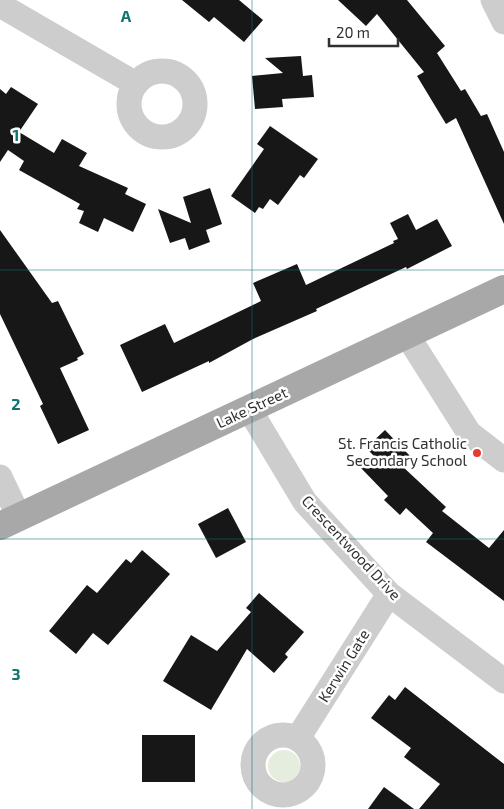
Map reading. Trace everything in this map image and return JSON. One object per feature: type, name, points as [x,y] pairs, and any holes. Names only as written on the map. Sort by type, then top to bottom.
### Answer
[{"type":"main road","name":"Lake Street","points":[[10,522],[504,289]]},
{"type":"street","points":[[493,0],[504,22]]},
{"type":"street","points":[[0,5],[136,84]]},
{"type":"street","points":[[407,335],[469,433],[504,460]]},
{"type":"street","name":"Crescentwood Drive","points":[[250,409],[305,502],[389,594],[504,681]]},
{"type":"street","points":[[0,477],[10,522]]},
{"type":"street","name":"Kerwin Gate","points":[[298,738],[389,594]]},
{"type":"green space","points":[[284,750],[296,754],[300,766],[296,778],[284,782],[272,778],[268,766],[272,754]]},
{"type":"building","points":[[182,0],[239,0],[263,20],[244,42],[214,17],[209,22]]},
{"type":"building","points":[[338,0],[407,0],[445,46],[437,53],[461,91],[465,89],[481,116],[487,114],[504,152],[504,224],[456,118],[446,124],[417,76],[424,72],[377,14],[366,26]]},
{"type":"building","points":[[301,56],[303,76],[312,75],[314,97],[282,99],[283,107],[255,109],[252,76],[283,73],[265,58]]},
{"type":"building","points":[[11,87],[38,104],[19,132],[54,153],[62,139],[87,153],[79,166],[128,188],[125,194],[146,204],[133,232],[104,218],[98,232],[79,223],[84,211],[77,209],[80,204],[19,170],[24,161],[8,150],[0,162],[0,89],[6,94]]},
{"type":"building","points":[[270,126],[318,159],[304,178],[300,175],[278,205],[270,199],[263,209],[259,207],[255,213],[231,196],[264,149],[257,144]]},
{"type":"building","points":[[210,188],[222,224],[206,230],[210,242],[189,250],[185,238],[170,243],[158,209],[191,223],[183,197]]},
{"type":"building","points":[[408,214],[416,230],[437,219],[452,246],[407,269],[406,267],[316,309],[317,311],[253,339],[209,363],[209,361],[142,392],[120,345],[165,324],[174,343],[261,301],[253,283],[297,264],[306,285],[394,243],[393,241],[398,239],[390,223]]},
{"type":"building","points":[[0,230],[52,303],[58,301],[84,354],[77,358],[78,360],[60,368],[89,430],[58,444],[40,406],[43,404],[0,314]]},
{"type":"building","points":[[385,430],[411,457],[402,466],[446,507],[442,511],[489,548],[504,530],[504,601],[426,542],[433,533],[406,508],[400,515],[384,500],[388,496],[361,468],[374,456],[366,448]]},
{"type":"building","points":[[228,508],[246,542],[216,558],[198,524]]},
{"type":"building","points":[[142,550],[170,574],[108,645],[93,633],[76,654],[49,631],[87,585],[97,593],[126,559],[131,563]]},
{"type":"building","points":[[259,593],[304,632],[285,654],[288,657],[274,673],[247,649],[211,710],[163,681],[191,635],[217,651],[251,612],[246,608]]},
{"type":"building","points":[[405,687],[504,764],[504,809],[419,809],[440,784],[404,757],[411,748],[371,718],[389,695],[395,700]]},
{"type":"building","points":[[142,735],[195,735],[195,782],[142,782]]},
{"type":"building","points":[[384,787],[414,809],[368,809]]},
{"type":"place","name":"St. Francis Catholic Secondary School","points":[[477,453]]}]
